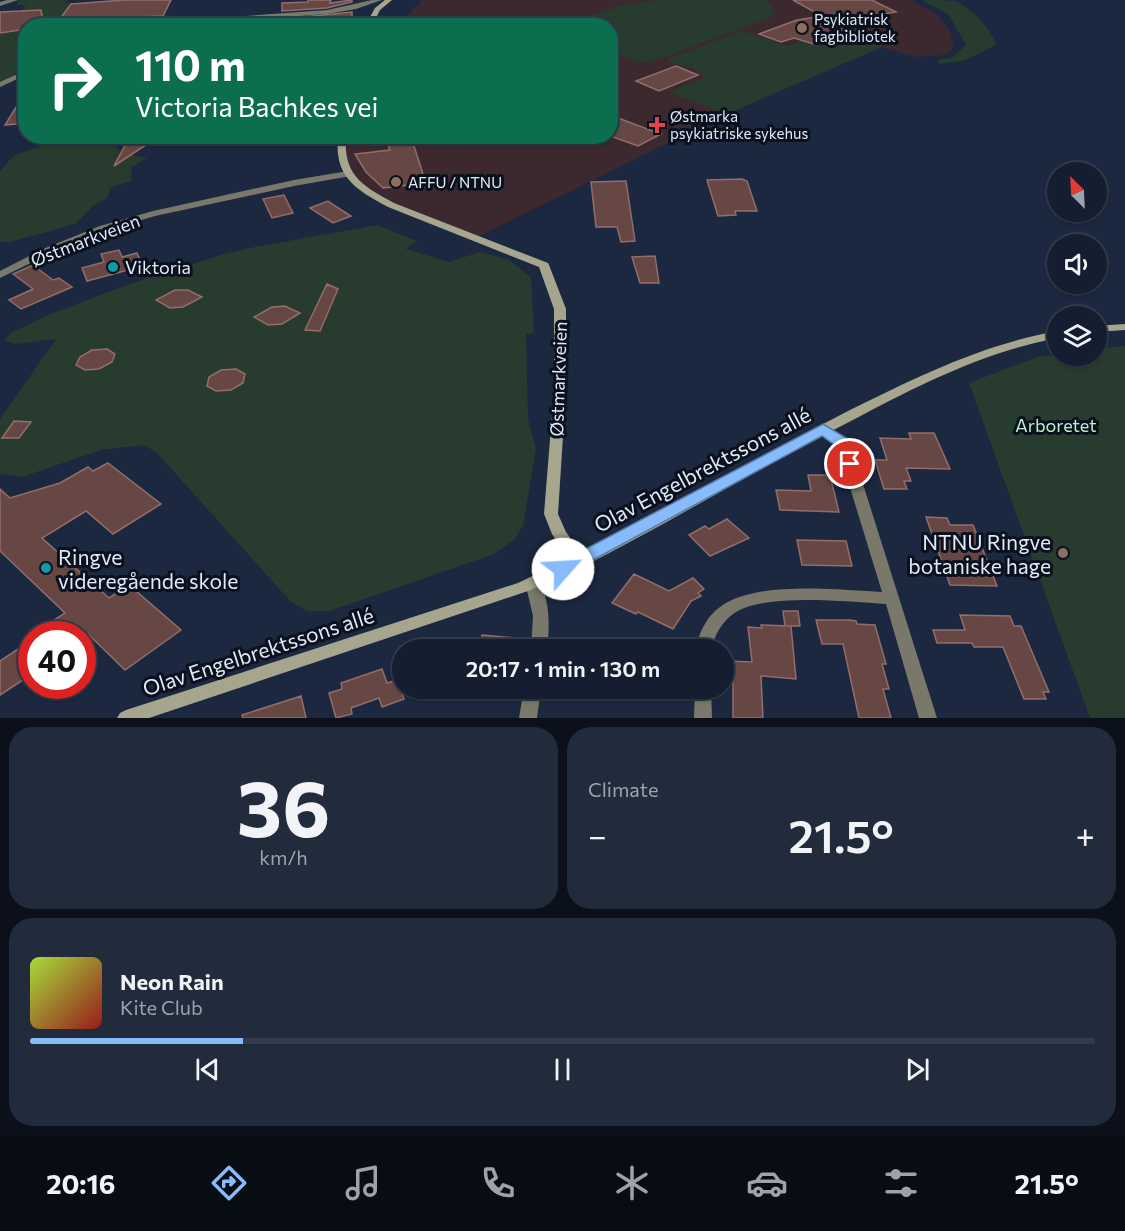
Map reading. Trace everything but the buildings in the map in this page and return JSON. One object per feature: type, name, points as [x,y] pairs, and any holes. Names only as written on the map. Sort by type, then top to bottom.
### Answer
[{"type":"street","points":[[0,4],[15,0]]},
{"type":"street","points":[[218,18],[322,13],[358,7],[380,0]]},
{"type":"street","points":[[372,18],[377,9],[389,0]]},
{"type":"street","points":[[0,85],[18,76]]},
{"type":"street","points":[[341,144],[340,161],[348,174]]},
{"type":"street","name":"Østmarkveien","points":[[0,275],[47,251],[104,228],[143,216],[294,183],[348,174],[368,193],[391,205],[544,265],[560,309],[560,390],[551,514],[559,534],[579,562]]},
{"type":"street","points":[[1107,328],[1125,327]]},
{"type":"street","name":"Olav Engelbrektssons allé","points":[[126,718],[497,597],[579,562],[823,429],[956,363],[1003,346],[1047,336]]},
{"type":"street","points":[[823,429],[843,443],[928,718]]},
{"type":"street","points":[[533,582],[540,605],[541,639]]},
{"type":"street","points":[[707,639],[712,623],[736,604],[767,596],[892,598]]},
{"type":"street","points":[[528,718],[531,699]]},
{"type":"street","points":[[703,699],[703,718]]},
{"type":"shaded area","name":"Østmarka psykiatriske sykehus","points":[[423,0],[913,0],[937,14],[951,33],[954,47],[946,55],[916,57],[882,47],[871,51],[727,114],[477,237],[391,205],[355,183],[340,150],[341,144],[618,144],[618,18],[405,18]]},
{"type":"green space","points":[[21,0],[68,0],[66,3],[72,4],[63,16],[28,18],[20,12],[26,5],[17,5]]},
{"type":"green space","points":[[660,0],[766,0],[776,11],[769,18],[646,62],[618,55],[618,18],[583,18],[627,4]]},
{"type":"green space","points":[[921,0],[955,1],[961,4],[985,25],[996,45],[966,60],[939,64],[938,60],[951,58],[966,45],[948,14]]},
{"type":"green space","points":[[163,15],[176,16],[174,18],[103,18]]},
{"type":"green space","points":[[18,30],[18,72],[0,83],[0,32]]},
{"type":"green space","points":[[743,31],[787,46],[829,31],[882,47],[727,114],[670,93],[677,88],[703,79],[703,75],[694,69],[667,59]]},
{"type":"green space","points":[[45,144],[119,144],[116,147],[122,153],[147,158],[132,167],[131,181],[111,187],[107,198],[93,206],[75,224],[10,242],[0,242],[0,171],[13,156]]},
{"type":"green space","points":[[377,225],[417,241],[406,249],[449,262],[480,252],[508,259],[531,277],[534,333],[526,334],[528,419],[536,448],[523,526],[514,540],[494,554],[330,611],[307,611],[291,602],[157,453],[144,445],[101,450],[22,477],[0,474],[0,419],[56,339],[15,344],[6,341],[11,333],[48,315],[127,285],[224,254]]},
{"type":"green space","name":"Arboretet","points":[[1125,346],[1125,718],[1090,718],[969,383],[1037,357],[1047,356],[1047,366],[1107,366],[1107,348]]},
{"type":"place","name":"Psykiatrisk fagbibliotek","points":[[802,28]]},
{"type":"place","name":"Østmarka psykiatriske sykehus","points":[[657,125]]},
{"type":"place","name":"AFFU / NTNU","points":[[396,182]]},
{"type":"place","name":"Viktoria","points":[[113,267]]},
{"type":"place","name":"NTNU Ringve botaniske hage","points":[[1063,553]]},
{"type":"place","name":"Ringve videregående skole","points":[[46,568]]},
{"type":"route","points":[[563,569],[823,429],[843,443],[850,464]]}]
